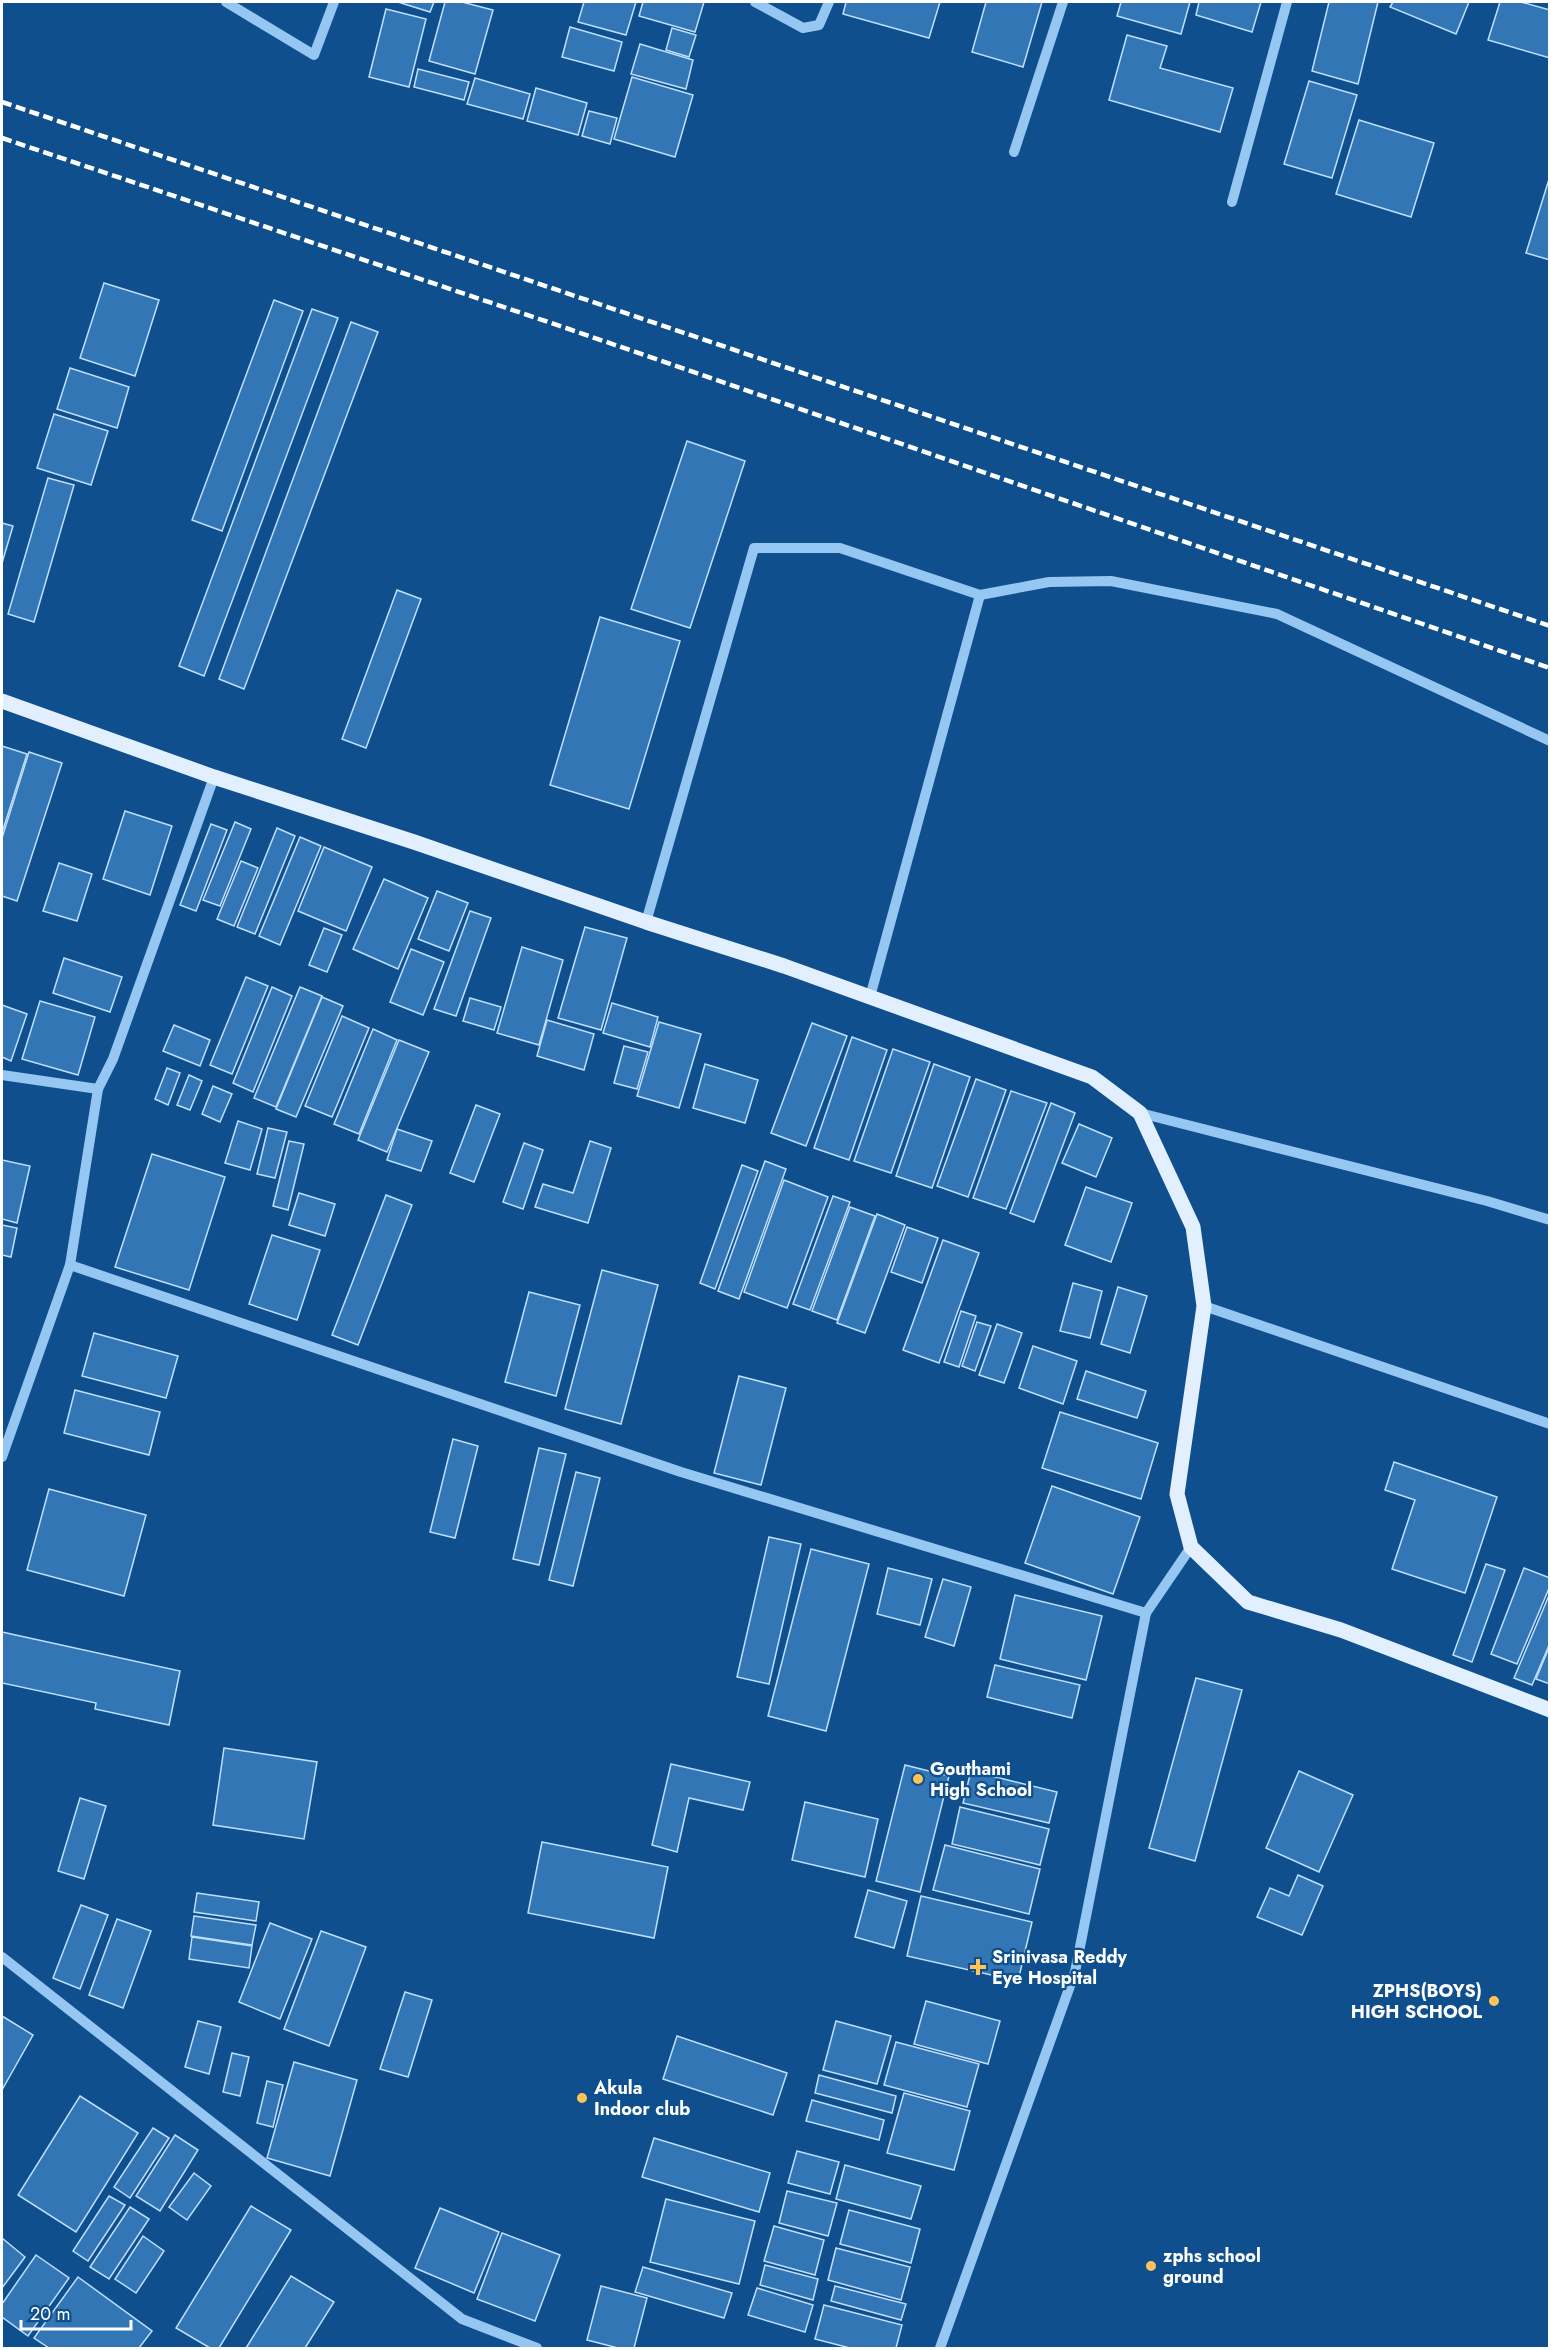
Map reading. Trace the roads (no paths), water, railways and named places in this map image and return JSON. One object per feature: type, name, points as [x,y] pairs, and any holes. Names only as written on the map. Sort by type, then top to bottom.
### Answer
[{"type":"main road","points":[[2,701],[214,777],[784,966],[1092,1077],[1140,1113],[1193,1227],[1204,1306],[1177,1494],[1191,1547],[1248,1602],[1341,1630],[1550,1710]]},
{"type":"street","points":[[226,2],[314,55],[334,2]]},
{"type":"street","points":[[755,2],[803,28],[819,25],[829,2]]},
{"type":"street","points":[[1014,152],[1064,2]]},
{"type":"street","points":[[1232,202],[1287,2]]},
{"type":"street","points":[[646,922],[754,548],[840,548],[980,595],[1049,582],[1111,581],[1277,614],[1550,741]]},
{"type":"street","points":[[870,997],[980,595]]},
{"type":"street","points":[[2,1458],[70,1265],[98,1089],[113,1059],[214,777]]},
{"type":"street","points":[[2,1075],[98,1089]]},
{"type":"street","points":[[1140,1113],[1487,1201],[1550,1220]]},
{"type":"street","points":[[70,1265],[681,1472],[1146,1613]]},
{"type":"street","points":[[1204,1306],[1550,1424]]},
{"type":"street","points":[[940,2349],[1074,1972],[1146,1613],[1191,1547]]},
{"type":"street","points":[[2,1957],[462,2319],[537,2349]]},
{"type":"railway","points":[[2,102],[1550,626]]},
{"type":"railway","points":[[2,138],[566,328],[1550,668]]},
{"type":"place","name":"Gouthami High School","points":[[918,1779]]},
{"type":"place","name":"Srinivasa Reddy Eye Hospital","points":[[978,1967]]},
{"type":"place","name":"ZPHS(BOYS) HIGH SCHOOL","points":[[1494,2001]]},
{"type":"place","name":"Akula Indoor club","points":[[582,2098]]},
{"type":"place","name":"zphs school ground","points":[[1151,2266]]}]
